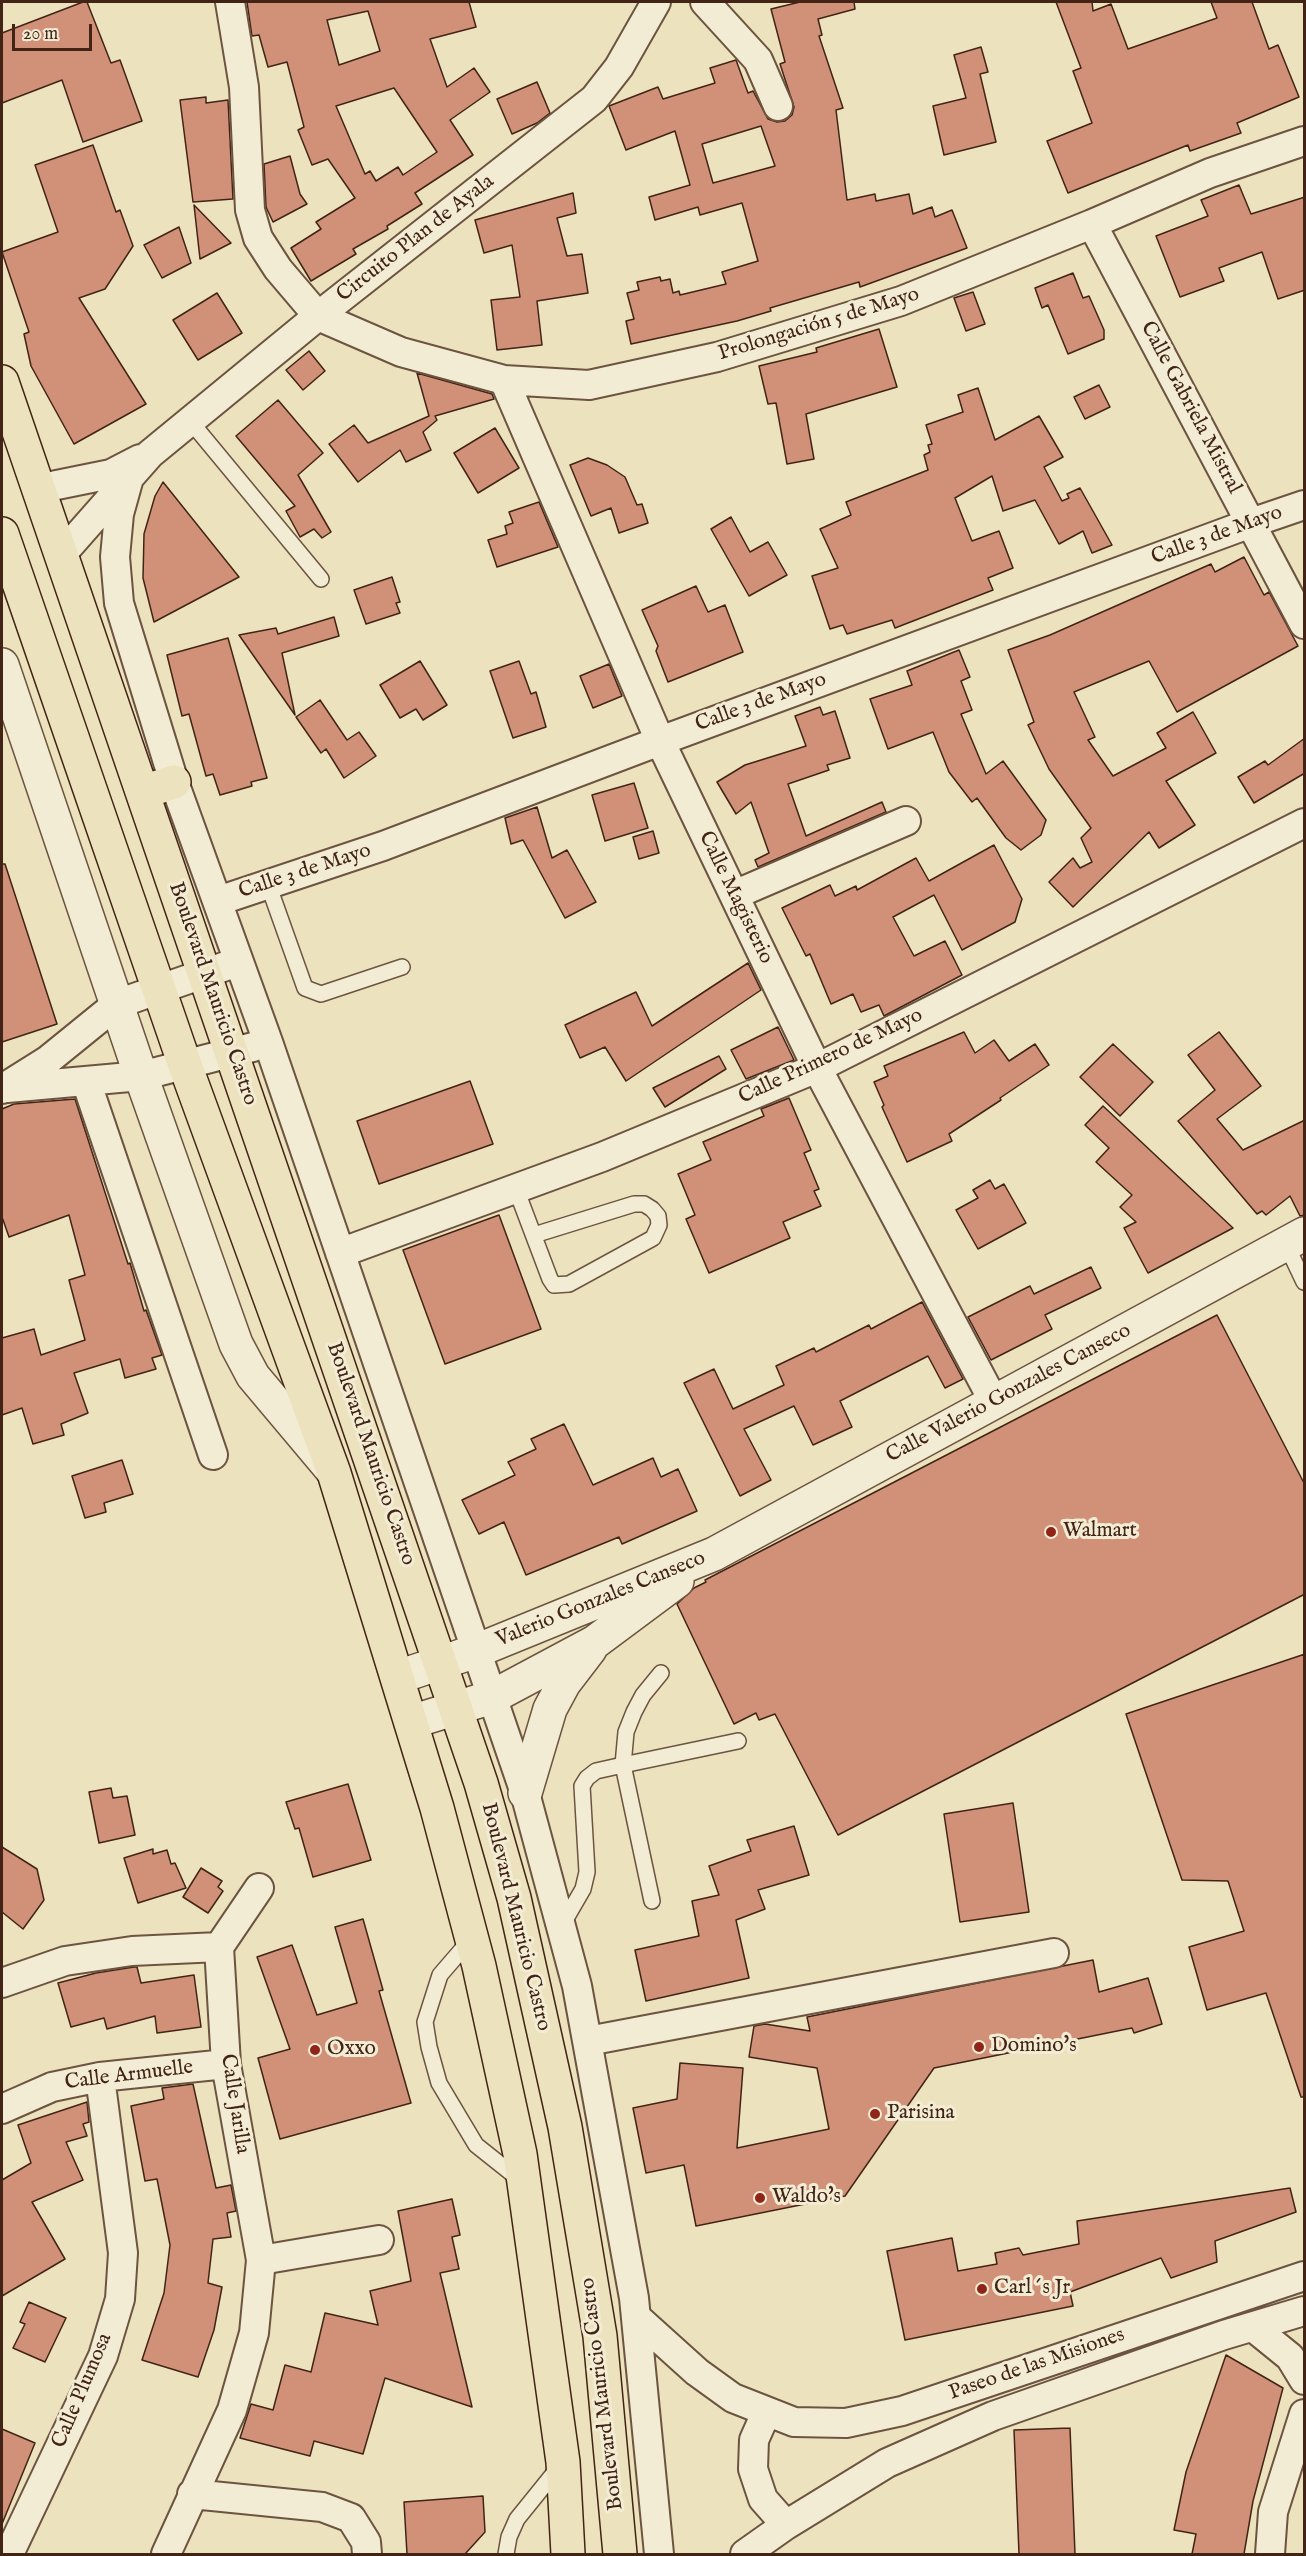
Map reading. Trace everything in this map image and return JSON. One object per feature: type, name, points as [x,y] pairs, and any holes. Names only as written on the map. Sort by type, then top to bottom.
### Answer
[{"type":"main road","name":"Boulevard Mauricio Castro","points":[[2,382],[457,1708],[514,1898],[565,2127],[600,2336],[620,2554]]},
{"type":"main road","name":"Boulevard Mauricio Castro","points":[[2,534],[185,1065],[334,1473],[411,1722],[471,1939],[502,2067],[525,2184],[563,2462],[568,2554]]},
{"type":"main road","points":[[143,792],[174,782]]},
{"type":"street","points":[[230,2],[244,87],[252,219],[258,238],[278,269],[318,316]]},
{"type":"street","name":"Circuito Plan de Ayala","points":[[37,489],[111,474],[150,454],[191,422],[318,316],[594,99],[619,67],[656,2]]},
{"type":"street","points":[[705,2],[758,60],[778,106]]},
{"type":"street","name":"Prolongación 5 de Mayo","points":[[318,316],[401,352],[504,380],[589,385],[717,357],[901,301],[1092,224],[1210,173],[1305,141]]},
{"type":"street","name":"Calle Gabriela Mistral","points":[[1092,224],[1305,624]]},
{"type":"street","name":"Calle Magisterio","points":[[504,380],[660,741],[817,1068],[994,1402]]},
{"type":"street","name":"Circuito Plan de Ayala","points":[[61,555],[150,454]]},
{"type":"street","points":[[129,478],[119,514],[115,557],[118,603],[174,782],[268,1042],[525,1793],[561,1927],[588,2041],[636,2317],[659,2554]]},
{"type":"street","name":"Calle 3 de Mayo","points":[[218,901],[383,846],[660,741],[1305,505]]},
{"type":"street","points":[[2,665],[141,1076],[236,1344],[253,1376],[334,1473]]},
{"type":"street","points":[[734,895],[906,821]]},
{"type":"street","name":"Calle Primero de Mayo","points":[[340,1253],[602,1157],[817,1068],[1305,823]]},
{"type":"street","points":[[3,1088],[48,1059],[117,1004],[239,962]]},
{"type":"street","points":[[3,1088],[141,1076],[268,1042]]},
{"type":"street","points":[[86,1081],[213,1455]]},
{"type":"street","name":"Calle Valerio Gonzales Canseco","points":[[714,1554],[1295,1239]]},
{"type":"street","name":"Valerio Gonzales Canseco","points":[[398,1677],[476,1652],[714,1554]]},
{"type":"street","name":"Valerio Gonzales Canseco","points":[[411,1722],[492,1697],[595,1642],[714,1554]]},
{"type":"street","points":[[525,1793],[550,1709],[564,1683],[595,1642]]},
{"type":"street","points":[[2,1983],[65,1961],[132,1951],[219,1947],[259,1888]]},
{"type":"street","name":"Calle Jarilla","points":[[166,2554],[232,2410],[254,2333],[261,2260],[226,2064],[219,1947]]},
{"type":"street","points":[[588,2041],[1054,1953]]},
{"type":"street","name":"Calle Armuelle","points":[[2,2109],[52,2086],[100,2077],[226,2064]]},
{"type":"street","name":"Calle Plumosa","points":[[9,2554],[103,2356],[120,2299],[123,2253],[100,2077]]},
{"type":"street","points":[[261,2260],[379,2240]]},
{"type":"street","name":"Paseo de las Misiones","points":[[636,2317],[697,2372],[733,2398],[766,2413],[794,2422],[858,2422],[902,2411],[1305,2276]]},
{"type":"street","name":"Paseo de las Misiones","points":[[745,2554],[786,2524],[887,2463],[993,2416],[1305,2311]]},
{"type":"street","points":[[1253,2327],[1290,2357],[1305,2380]]},
{"type":"street","points":[[766,2413],[754,2440],[753,2469],[763,2499],[786,2524]]},
{"type":"street","points":[[1270,2554],[1274,2512],[1305,2414]]},
{"type":"street","points":[[192,2494],[322,2507],[351,2518],[366,2542],[368,2554]]},
{"type":"lane","points":[[191,422],[321,579]]},
{"type":"lane","points":[[268,884],[305,988],[321,994],[402,967]]},
{"type":"lane","points":[[516,1189],[554,1285],[569,1284],[653,1239],[659,1225],[652,1209],[644,1204],[634,1204],[534,1234]]},
{"type":"lane","points":[[1295,1239],[1305,1282]]},
{"type":"lane","points":[[652,1901],[623,1766],[626,1732],[634,1712],[643,1695],[661,1673]]},
{"type":"lane","points":[[561,1927],[583,1889],[587,1872],[582,1786],[587,1778],[596,1771],[738,1741]]},
{"type":"lane","points":[[471,1939],[440,1975],[425,2022],[429,2047],[439,2083],[476,2145],[525,2184]]},
{"type":"lane","points":[[506,2554],[508,2537],[516,2519],[563,2462]]},
{"type":"building","points":[[87,2],[111,63],[120,60],[142,121],[83,142],[62,80],[2,103],[2,33]]},
{"type":"building","points":[[247,2],[469,2],[476,27],[430,39],[447,87],[474,68],[490,92],[450,120],[473,155],[415,193],[422,204],[387,226],[388,229],[353,249],[356,254],[311,281],[291,248],[321,229],[316,222],[355,198],[328,159],[312,165],[298,130],[304,127],[287,62],[268,67],[259,35],[252,36]],"holes":[[[368,11],[380,51],[339,65],[327,20]],[[394,88],[437,152],[403,175],[398,167],[376,181],[370,171],[365,174],[336,106]]]},
{"type":"building","points":[[800,2],[854,2],[855,9],[818,19],[822,35],[819,36],[843,108],[836,110],[847,200],[875,194],[876,201],[909,194],[913,214],[932,207],[935,217],[952,210],[967,248],[860,287],[859,282],[770,308],[771,311],[737,321],[631,344],[626,321],[634,319],[627,293],[639,290],[637,282],[660,277],[661,281],[670,279],[673,293],[679,291],[680,295],[726,284],[722,272],[758,261],[742,203],[700,215],[698,207],[655,220],[649,197],[690,185],[675,131],[626,150],[609,106],[658,87],[663,99],[715,83],[710,68],[736,60],[748,93],[753,91],[768,119],[777,122],[785,121],[792,115],[794,107],[780,64],[785,62],[771,9]],"holes":[[[761,126],[775,166],[713,183],[702,144]]]},
{"type":"building","points":[[1056,2],[1092,2],[1093,11],[1111,4],[1128,49],[1217,18],[1211,2],[1252,2],[1269,49],[1278,45],[1299,97],[1237,123],[1241,133],[1190,151],[1188,145],[1068,193],[1047,141],[1092,123],[1073,71],[1081,68]]},
{"type":"building","points":[[981,47],[988,72],[980,74],[996,142],[944,155],[933,106],[966,98],[954,55]]},
{"type":"building","points":[[537,82],[550,113],[537,123],[512,134],[497,99]]},
{"type":"building","points":[[206,97],[206,103],[228,100],[233,199],[193,202],[180,100]]},
{"type":"building","points":[[93,145],[116,212],[120,210],[133,246],[105,289],[79,298],[146,404],[74,444],[31,366],[24,334],[29,332],[2,252],[58,232],[35,165]]},
{"type":"building","points":[[290,156],[300,194],[307,204],[273,222],[266,207],[264,164]]},
{"type":"building","points":[[1239,185],[1251,214],[1305,197],[1305,290],[1278,299],[1262,252],[1219,268],[1224,281],[1180,297],[1156,236],[1208,216],[1201,200]]},
{"type":"building","points":[[573,193],[576,213],[557,218],[567,256],[582,254],[588,293],[537,301],[542,345],[497,350],[491,300],[520,297],[512,245],[484,253],[475,220]]},
{"type":"building","points":[[194,205],[231,243],[200,259]]},
{"type":"building","points":[[179,227],[191,263],[162,278],[144,245]]},
{"type":"building","points":[[1073,273],[1083,298],[1089,296],[1104,330],[1104,339],[1068,354],[1048,305],[1042,308],[1035,288]]},
{"type":"building","points":[[973,292],[985,324],[966,331],[954,298]]},
{"type":"building","points":[[217,293],[242,333],[198,360],[173,320]]},
{"type":"building","points":[[879,329],[897,387],[806,414],[814,459],[787,464],[776,403],[768,404],[759,366],[817,352],[816,348]]},
{"type":"building","points":[[309,351],[325,371],[303,390],[286,370]]},
{"type":"building","points":[[417,373],[492,394],[494,399],[435,416],[437,420],[423,432],[431,450],[406,462],[400,450],[358,482],[329,444],[354,425],[368,443],[429,416]]},
{"type":"building","points":[[1099,385],[1110,407],[1085,419],[1074,397]]},
{"type":"building","points":[[978,388],[995,440],[1039,416],[1063,457],[1044,467],[1062,501],[1069,498],[1067,494],[1080,488],[1112,545],[1092,553],[1083,531],[1059,544],[1035,500],[1003,511],[992,476],[955,498],[972,541],[999,531],[1013,568],[988,578],[993,590],[895,628],[892,620],[847,634],[843,625],[830,629],[812,576],[838,568],[820,529],[851,515],[846,502],[928,470],[924,455],[930,452],[928,445],[932,444],[926,425],[963,412],[958,395]]},
{"type":"building","points":[[278,400],[323,453],[298,475],[331,532],[322,538],[314,529],[300,537],[286,511],[295,506],[236,436]]},
{"type":"building","points":[[495,428],[519,468],[478,493],[454,453]]},
{"type":"building","points":[[588,458],[607,465],[625,477],[637,505],[642,504],[648,523],[619,533],[611,508],[591,516],[570,465]]},
{"type":"building","points":[[163,482],[239,577],[154,622],[143,578],[144,534],[155,496]]},
{"type":"building","points":[[539,502],[558,547],[497,567],[488,540],[507,534],[505,526],[513,523],[509,512]]},
{"type":"building","points":[[731,517],[750,552],[768,542],[787,575],[749,596],[711,529]]},
{"type":"building","points":[[1244,557],[1264,595],[1269,592],[1298,646],[1177,712],[1149,661],[1074,692],[1095,737],[1088,740],[1113,776],[1166,748],[1157,733],[1193,712],[1216,753],[1166,781],[1195,825],[1159,848],[1149,832],[1073,907],[1049,882],[1073,858],[1080,868],[1092,862],[1081,838],[1091,828],[1049,769],[1028,725],[1034,722],[1008,650],[1050,635],[1211,564],[1215,572]]},
{"type":"building","points":[[392,577],[400,602],[396,603],[400,613],[366,624],[354,590]]},
{"type":"building","points":[[696,586],[708,612],[725,605],[743,652],[668,682],[656,651],[658,646],[642,610]]},
{"type":"building","points":[[334,617],[339,636],[282,653],[295,715],[239,635],[276,628],[278,634]]},
{"type":"building","points":[[228,638],[267,778],[251,782],[252,786],[220,795],[213,774],[206,776],[189,714],[182,716],[167,655]]},
{"type":"building","points":[[959,650],[970,677],[961,681],[972,710],[961,714],[986,774],[1003,761],[1046,820],[1041,835],[1021,850],[1006,838],[977,798],[972,802],[949,772],[933,732],[888,749],[870,699],[912,685],[907,671]]},
{"type":"building","points":[[420,661],[447,705],[423,720],[416,709],[400,718],[380,685]]},
{"type":"building","points":[[519,661],[531,694],[536,692],[546,727],[513,738],[490,671]]},
{"type":"building","points":[[609,664],[622,696],[593,708],[580,676]]},
{"type":"building","points":[[320,700],[347,740],[359,732],[376,756],[344,778],[326,749],[321,753],[296,717]]},
{"type":"building","points":[[820,707],[823,715],[835,711],[850,758],[827,765],[829,770],[788,784],[806,836],[882,802],[886,812],[758,867],[755,860],[769,853],[751,802],[736,814],[717,782],[745,765],[806,746],[795,716]]},
{"type":"building","points":[[1305,738],[1305,773],[1254,803],[1238,777],[1265,761],[1268,765]]},
{"type":"building","points":[[634,783],[648,828],[605,841],[592,795]]},
{"type":"building","points":[[537,807],[552,858],[567,850],[596,902],[565,918],[523,840],[511,844],[505,818]]},
{"type":"building","points":[[653,831],[659,853],[639,859],[633,837]]},
{"type":"building","points":[[994,845],[1022,899],[1015,922],[962,950],[934,895],[893,917],[914,956],[945,941],[962,975],[884,1016],[879,1005],[861,1012],[853,994],[831,1004],[810,954],[806,956],[782,908],[830,885],[835,896],[856,886],[857,890],[916,858],[929,881]]},
{"type":"building","points":[[2,864],[5,864],[57,1024],[2,1042]]},
{"type":"building","points":[[748,963],[761,990],[626,1081],[605,1047],[580,1058],[565,1025],[636,992],[652,1026]]},
{"type":"building","points":[[778,1027],[794,1060],[746,1079],[731,1050]]},
{"type":"building","points":[[964,1032],[975,1053],[994,1040],[1009,1061],[1035,1044],[1049,1065],[949,1134],[952,1141],[907,1162],[882,1107],[884,1105],[874,1082],[888,1076],[884,1066]]},
{"type":"building","points":[[1219,1032],[1261,1086],[1217,1119],[1243,1150],[1305,1120],[1305,1215],[1300,1216],[1290,1196],[1266,1215],[1262,1211],[1257,1214],[1178,1121],[1215,1090],[1188,1055]]},
{"type":"building","points":[[1113,1044],[1153,1082],[1120,1116],[1080,1077]]},
{"type":"building","points":[[719,1056],[726,1069],[665,1107],[653,1088]]},
{"type":"building","points":[[470,1081],[493,1144],[379,1184],[357,1121]]},
{"type":"building","points":[[789,1098],[811,1150],[804,1153],[819,1189],[814,1191],[821,1206],[783,1222],[790,1238],[709,1273],[686,1219],[695,1215],[678,1174],[711,1160],[703,1142],[764,1116],[761,1109]]},
{"type":"building","points":[[75,1099],[128,1264],[130,1263],[144,1311],[146,1310],[162,1355],[152,1358],[156,1369],[125,1378],[120,1359],[74,1373],[88,1413],[61,1424],[64,1435],[33,1444],[22,1408],[2,1415],[2,1338],[34,1329],[41,1355],[85,1340],[69,1280],[85,1275],[69,1215],[9,1237],[2,1217],[2,1109],[14,1104]]},
{"type":"building","points":[[1103,1106],[1233,1228],[1148,1273],[1124,1228],[1136,1222],[1120,1207],[1132,1195],[1096,1162],[1109,1148],[1085,1125]]},
{"type":"building","points":[[990,1180],[995,1189],[1004,1184],[1026,1223],[978,1249],[956,1210],[978,1198],[973,1190]]},
{"type":"building","points":[[499,1215],[541,1329],[445,1364],[403,1250]]},
{"type":"building","points":[[1091,1267],[1101,1288],[1045,1315],[1052,1329],[991,1360],[968,1317],[1030,1286],[1034,1294]]},
{"type":"building","points":[[922,1302],[963,1379],[945,1388],[928,1356],[840,1401],[852,1427],[813,1445],[794,1406],[744,1429],[771,1480],[740,1496],[684,1383],[714,1369],[733,1409],[784,1385],[776,1366],[814,1348],[816,1352],[869,1325],[871,1329]]},
{"type":"building","name":"Walmart","points":[[1217,1315],[1305,1485],[1305,1594],[838,1835],[775,1714],[759,1720],[756,1713],[734,1724],[677,1604],[694,1588],[706,1582],[705,1580]]},
{"type":"building","points":[[564,1424],[593,1485],[653,1458],[661,1477],[678,1469],[697,1511],[622,1544],[619,1537],[526,1575],[504,1522],[479,1534],[462,1500],[515,1475],[508,1462],[536,1449],[531,1439]]},
{"type":"building","points":[[122,1460],[133,1494],[104,1503],[106,1512],[85,1518],[72,1476]]},
{"type":"building","points":[[1305,1654],[1305,2097],[1301,2097],[1266,1993],[1207,2010],[1189,1947],[1244,1931],[1228,1881],[1182,1880],[1126,1714]]},
{"type":"building","points":[[348,1784],[371,1860],[313,1877],[299,1828],[295,1829],[286,1802]]},
{"type":"building","points":[[111,1788],[113,1798],[127,1796],[135,1835],[99,1843],[89,1792]]},
{"type":"building","points":[[1013,1803],[1029,1912],[960,1922],[944,1814]]},
{"type":"building","points":[[794,1826],[809,1875],[758,1890],[765,1909],[736,1920],[749,1978],[646,2001],[635,1950],[699,1936],[692,1901],[719,1895],[709,1866],[751,1851],[747,1840]]},
{"type":"building","points":[[2,1847],[37,1869],[44,1900],[23,1929],[2,1912]]},
{"type":"building","points":[[153,1849],[153,1854],[167,1850],[171,1864],[175,1863],[186,1888],[138,1903],[124,1858]]},
{"type":"building","points":[[201,1868],[222,1881],[218,1887],[223,1891],[208,1913],[183,1897]]},
{"type":"building","points":[[363,1919],[383,1990],[379,1991],[411,2103],[280,2139],[258,2058],[290,2049],[257,1957],[292,1945],[317,2015],[357,2003],[335,1927]]},
{"type":"building","points":[[1093,1960],[1099,1992],[1148,1978],[1162,2024],[1134,2033],[1132,2028],[934,2068],[845,2196],[696,2226],[684,2165],[646,2173],[633,2108],[677,2099],[680,2063],[743,2068],[737,2148],[829,2129],[817,2068],[749,2057],[754,2026],[765,2024],[810,2031],[807,2017]]},
{"type":"building","points":[[137,1967],[141,1983],[194,1975],[201,2027],[157,2033],[155,2016],[107,2029],[104,2018],[71,2027],[58,1983],[96,1973]]},
{"type":"building","points":[[193,2084],[216,2188],[231,2185],[236,2211],[227,2213],[231,2237],[213,2239],[208,2283],[222,2287],[214,2330],[198,2377],[142,2360],[164,2293],[170,2245],[157,2179],[145,2181],[131,2106],[164,2099],[162,2088]]},
{"type":"building","points":[[87,2102],[89,2122],[83,2124],[87,2136],[66,2142],[83,2180],[32,2202],[65,2259],[2,2296],[2,2180],[31,2163],[18,2125]]},
{"type":"building","points":[[1290,2188],[1296,2212],[1215,2241],[1217,2262],[1171,2278],[1161,2258],[1070,2292],[1073,2306],[905,2340],[887,2251],[952,2238],[958,2271],[997,2264],[995,2253],[1019,2248],[1023,2255],[1079,2244],[1077,2221]]},
{"type":"building","points":[[452,2199],[460,2235],[452,2237],[459,2269],[440,2273],[472,2407],[385,2378],[363,2454],[314,2441],[310,2456],[240,2438],[251,2404],[273,2410],[285,2365],[311,2372],[325,2313],[378,2325],[370,2291],[411,2281],[398,2211]]},
{"type":"building","points":[[29,2302],[66,2318],[45,2362],[13,2348],[25,2324],[20,2322]]},
{"type":"building","points":[[1226,2355],[1283,2388],[1253,2501],[1244,2554],[1192,2554],[1196,2534],[1174,2530],[1186,2472]]},
{"type":"building","points":[[1070,2428],[1075,2554],[1019,2554],[1014,2430]]},
{"type":"building","points":[[2,2429],[35,2443],[2,2524]]},
{"type":"building","points":[[483,2496],[485,2532],[465,2554],[407,2554],[404,2502]]},
{"type":"place","name":"Walmart","points":[[1051,1532]]},
{"type":"place","name":"Domino's","points":[[979,2047]]},
{"type":"place","name":"Oxxo","points":[[315,2050]]},
{"type":"place","name":"Parisina","points":[[875,2114]]},
{"type":"place","name":"Waldo's","points":[[760,2198]]},
{"type":"place","name":"Carl´s Jr","points":[[982,2289]]}]
